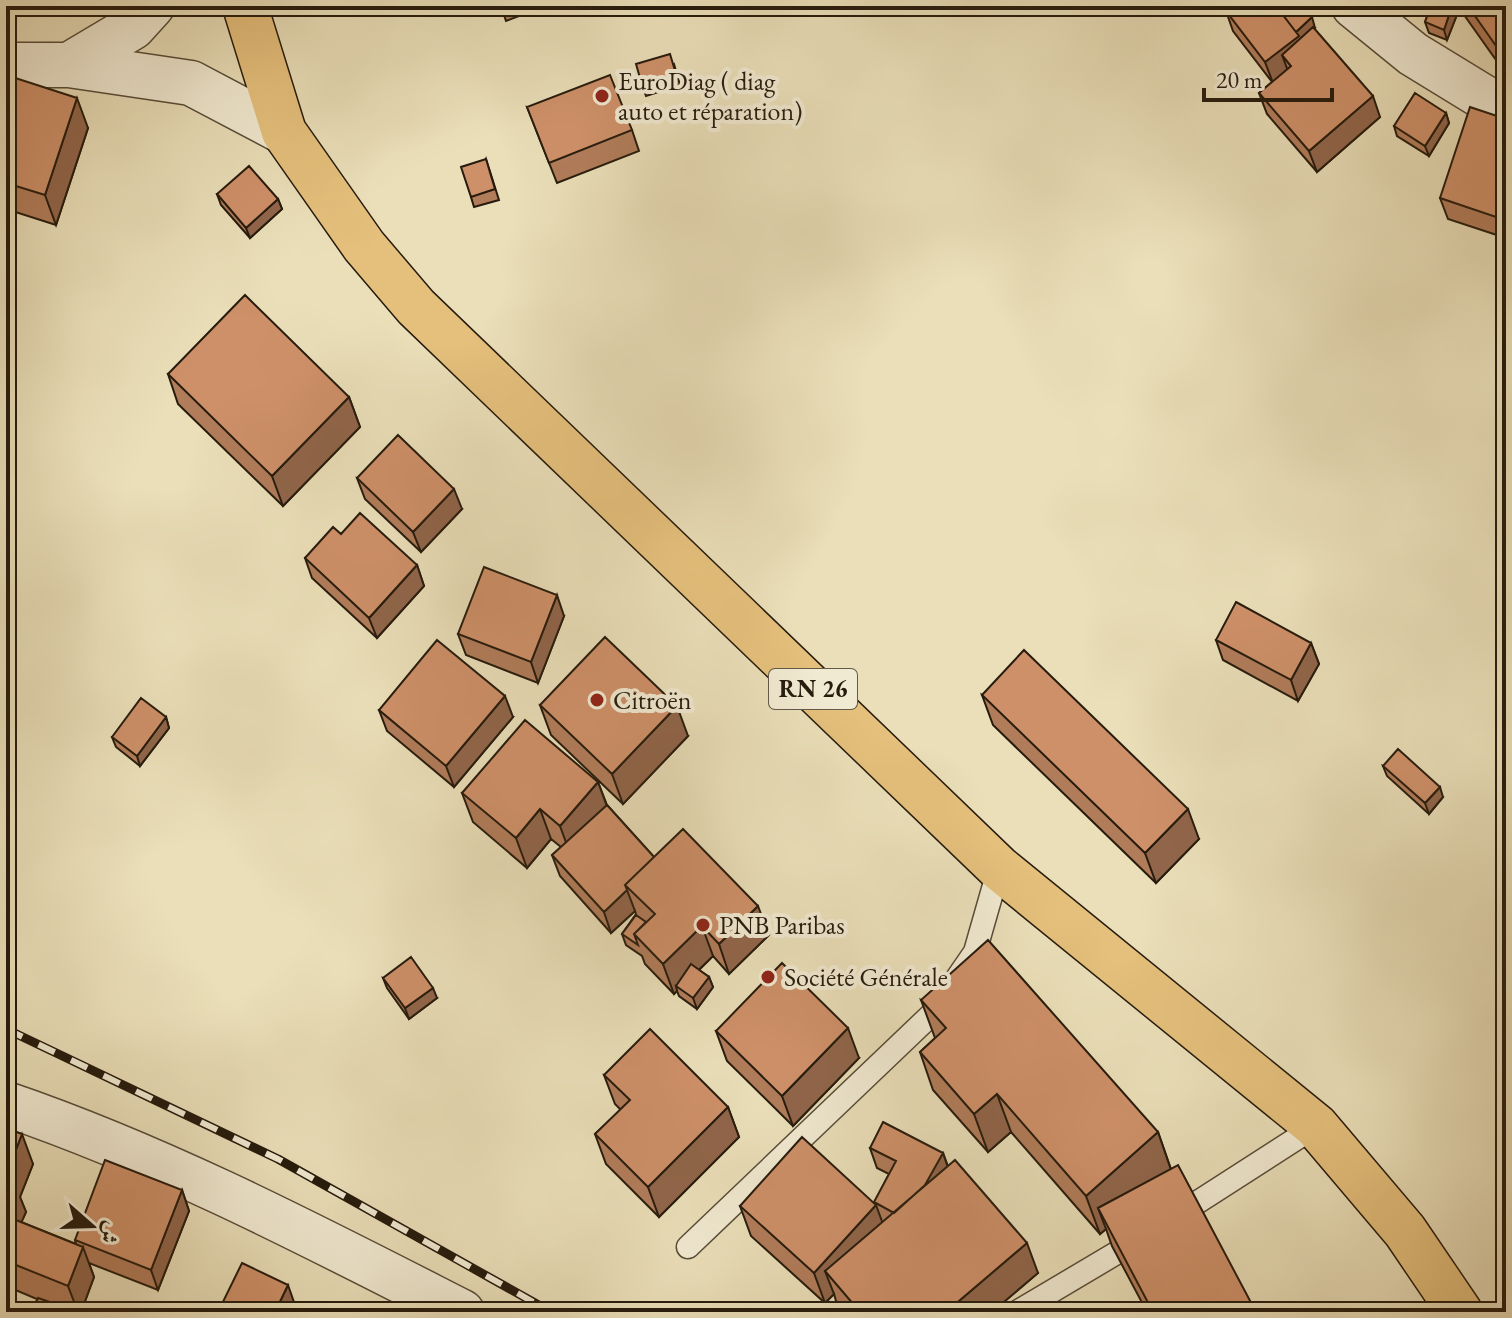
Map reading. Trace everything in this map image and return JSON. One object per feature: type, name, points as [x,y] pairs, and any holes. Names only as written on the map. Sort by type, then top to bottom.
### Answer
[{"type":"main road","name":"RN 26","points":[[245,6],[284,132],[364,246],[416,307],[999,868],[1316,1126],[1405,1231],[1460,1312]]},
{"type":"street","points":[[69,65],[133,27],[152,6]]},
{"type":"street","points":[[1354,6],[1413,54],[1506,111]]},
{"type":"street","points":[[6,65],[69,65],[191,83],[284,132]]},
{"type":"street","points":[[6,1104],[122,1148],[338,1249],[462,1312]]},
{"type":"lane","points":[[688,1247],[933,1013],[975,952],[999,868]]},
{"type":"lane","points":[[1017,1312],[1104,1262],[1316,1126]]},
{"type":"building","points":[[1231,6],[1276,6],[1299,36],[1265,62],[1226,11]]},
{"type":"building","points":[[1284,6],[1301,6],[1312,17],[1296,32],[1279,10]]},
{"type":"building","points":[[1431,6],[1452,6],[1444,30],[1425,22]]},
{"type":"building","points":[[1468,6],[1506,6],[1506,60]]},
{"type":"building","points":[[1313,27],[1373,96],[1309,151],[1259,93],[1291,66],[1282,55]]},
{"type":"building","points":[[670,54],[676,74],[642,85],[636,64]]},
{"type":"building","points":[[6,75],[77,98],[45,195],[6,183]]},
{"type":"building","points":[[610,75],[632,130],[549,163],[527,107]]},
{"type":"building","points":[[1415,93],[1446,113],[1425,146],[1394,126]]},
{"type":"building","points":[[1470,107],[1506,119],[1506,208],[1502,219],[1440,198]]},
{"type":"building","points":[[486,159],[495,189],[471,197],[461,167]]},
{"type":"building","points":[[249,166],[278,199],[246,228],[217,194]]},
{"type":"building","points":[[245,295],[349,397],[272,476],[168,374]]},
{"type":"building","points":[[398,435],[454,489],[413,532],[357,478]]},
{"type":"building","points":[[360,513],[417,565],[369,618],[305,558],[333,527],[341,534]]},
{"type":"building","points":[[484,567],[557,595],[531,662],[458,634]]},
{"type":"building","points":[[1236,602],[1311,643],[1291,680],[1216,640]]},
{"type":"building","points":[[605,637],[677,706],[612,774],[540,705]]},
{"type":"building","points":[[437,640],[505,696],[446,766],[379,710]]},
{"type":"building","points":[[1024,650],[1188,809],[1145,853],[982,695]]},
{"type":"building","points":[[141,698],[166,717],[137,756],[112,737]]},
{"type":"building","points":[[525,720],[598,782],[560,826],[540,809],[516,838],[462,793]]},
{"type":"building","points":[[1398,749],[1440,787],[1425,803],[1383,766]]},
{"type":"building","points":[[607,805],[654,857],[625,885],[627,890],[604,912],[552,855]]},
{"type":"building","points":[[683,829],[758,906],[719,944],[702,926],[663,964],[634,934],[655,914],[625,885]]},
{"type":"building","points":[[636,915],[646,922],[634,934],[638,945],[622,934]]},
{"type":"building","points":[[988,940],[1158,1132],[1086,1196],[997,1094],[974,1114],[920,1052],[946,1028],[921,1000]]},
{"type":"building","points":[[411,957],[433,988],[405,1008],[383,978]]},
{"type":"building","points":[[782,963],[848,1028],[782,1096],[716,1031]]},
{"type":"building","points":[[691,964],[709,977],[693,998],[676,986]]},
{"type":"building","points":[[650,1029],[728,1107],[648,1187],[595,1134],[630,1100],[604,1075]]},
{"type":"building","points":[[883,1122],[943,1153],[925,1185],[894,1213],[874,1202],[896,1161],[870,1148]]},
{"type":"building","points":[[6,1128],[22,1134],[6,1175]]},
{"type":"building","points":[[802,1137],[876,1205],[814,1273],[740,1206]]},
{"type":"building","points":[[105,1160],[182,1190],[151,1270],[75,1240]]},
{"type":"building","points":[[955,1160],[1027,1243],[946,1312],[860,1312],[825,1271]]},
{"type":"building","points":[[1178,1165],[1256,1312],[1153,1312],[1098,1208]]},
{"type":"building","points":[[6,1179],[15,1182],[6,1203]]},
{"type":"building","points":[[6,1216],[83,1247],[68,1286],[6,1261]]},
{"type":"building","points":[[242,1263],[288,1285],[275,1312],[218,1312]]},
{"type":"building","points":[[38,1298],[79,1312],[33,1312]]},
{"type":"railway","points":[[6,1029],[278,1159],[551,1312]]},
{"type":"place","name":"EuroDiag ( diag auto et réparation)","points":[[602,96]]},
{"type":"place","name":"Citroën","points":[[597,700]]},
{"type":"place","name":"PNB Paribas","points":[[703,925]]},
{"type":"place","name":"Société Générale","points":[[768,977]]}]
